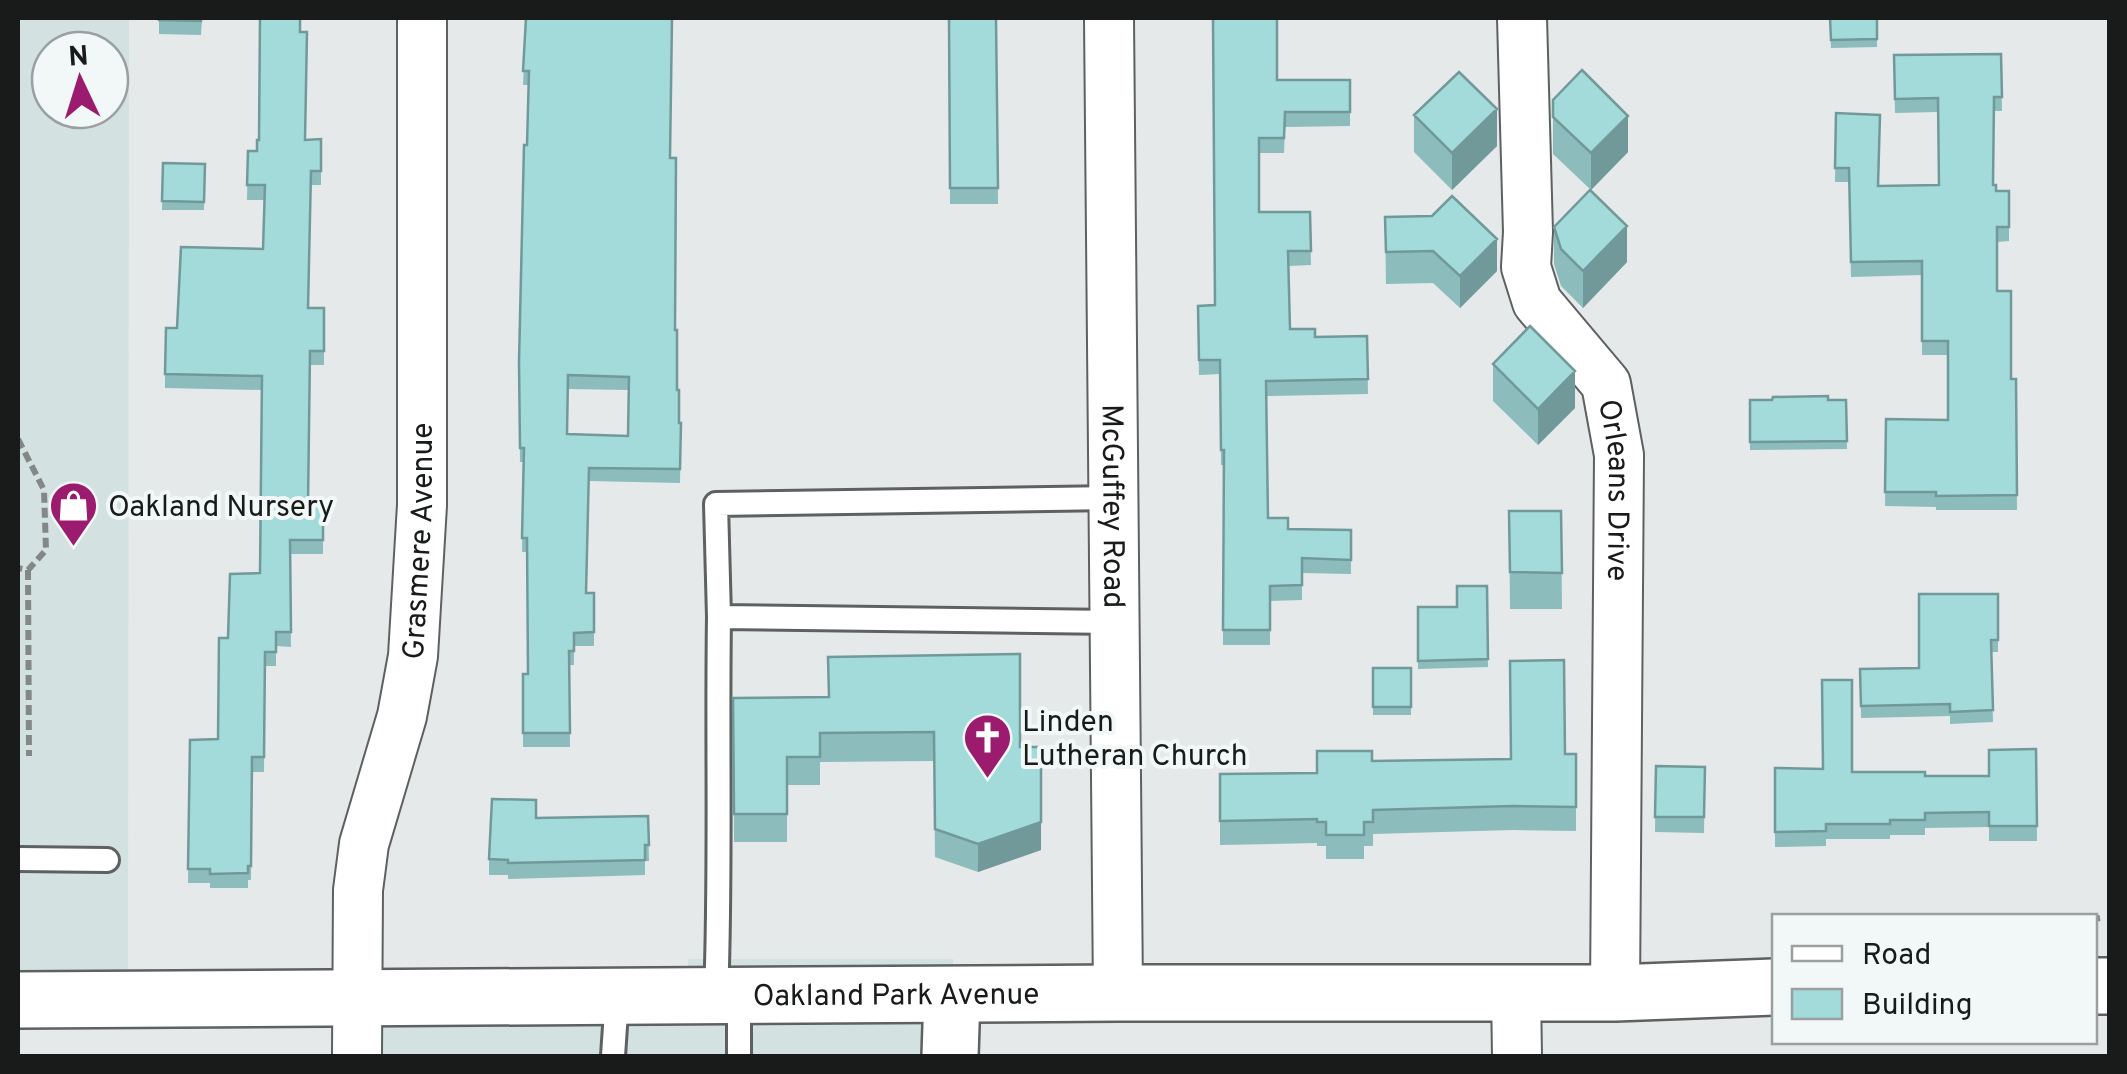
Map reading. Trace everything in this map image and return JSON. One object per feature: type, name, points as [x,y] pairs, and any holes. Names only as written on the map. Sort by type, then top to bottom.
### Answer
[{"type":"main road","name":"Oakland Park Avenue","points":[[18,1000],[1615,993],[1772,987]]},
{"type":"main road","points":[[950,1056],[952,996]]},
{"type":"street","name":"Grasmere Avenue","points":[[357,1056],[358,890],[364,844],[402,716],[413,656],[422,505],[422,18]]},
{"type":"street","name":"McGuffey Road","points":[[1108,18],[1118,993]]},
{"type":"street","name":"Orleans Drive","points":[[1522,18],[1526,268],[1537,302],[1606,384],[1619,454],[1615,993]]},
{"type":"street","points":[[1516,993],[1517,1056]]},
{"type":"lane","points":[[738,1056],[719,922],[716,504],[1114,498]]},
{"type":"lane","points":[[719,616],[1114,622]]},
{"type":"lane","points":[[18,860],[107,860]]},
{"type":"lane","points":[[613,1056],[616,998]]},
{"type":"path","points":[[18,439],[44,490],[46,550],[28,570],[29,756]]},
{"type":"path","points":[[18,568],[28,570]]},
{"type":"shaded area","name":"Oakland Nursery","points":[[18,18],[129,18],[129,30],[30,30],[30,130],[129,130],[128,987],[18,986]]},
{"type":"shaded area","points":[[688,959],[953,959],[953,1056],[353,1056],[353,997],[688,996]]},
{"type":"building","points":[[201,18],[201,21],[159,20]]},
{"type":"building","points":[[260,18],[300,18],[300,32],[307,32],[305,140],[321,139],[321,171],[311,171],[308,308],[324,308],[324,351],[310,351],[308,504],[323,504],[323,540],[290,540],[291,632],[276,632],[276,652],[265,652],[264,757],[252,757],[251,866],[248,873],[210,874],[210,869],[188,869],[190,740],[218,739],[219,638],[228,638],[230,574],[260,573],[262,376],[165,374],[166,328],[177,328],[181,247],[263,249],[265,185],[247,185],[248,151],[257,151],[259,140]]},
{"type":"building","points":[[526,18],[672,18],[670,158],[676,158],[675,330],[680,469],[589,468],[586,593],[594,593],[594,632],[574,633],[574,651],[569,651],[570,733],[523,733],[523,674],[528,674],[527,538],[522,538],[524,448],[520,448],[519,362],[529,71],[523,71]],"holes":[[[568,375],[629,377],[628,436],[567,434]]]},
{"type":"building","points":[[949,18],[996,18],[998,188],[950,188]]},
{"type":"building","points":[[1213,18],[1277,18],[1277,80],[1350,80],[1350,112],[1285,112],[1284,138],[1259,138],[1259,212],[1310,212],[1311,251],[1288,251],[1290,329],[1315,329],[1315,337],[1367,336],[1368,379],[1266,381],[1268,518],[1288,518],[1288,529],[1351,530],[1351,560],[1302,558],[1302,585],[1270,586],[1270,630],[1223,630],[1220,360],[1199,360],[1198,306],[1215,305]]},
{"type":"building","points":[[1830,18],[1877,18],[1877,39],[1831,40]]},
{"type":"building","points":[[2001,54],[2002,97],[1994,97],[1993,185],[1996,191],[2009,191],[2009,227],[1997,227],[1997,291],[2011,291],[2017,495],[1885,492],[1886,419],[1948,420],[1948,341],[1922,341],[1922,261],[1851,262],[1849,168],[1835,168],[1836,113],[1880,115],[1878,186],[1939,185],[1938,98],[1895,99],[1894,55]]},
{"type":"building","points":[[1582,70],[1628,116],[1591,153],[1553,117],[1553,100]]},
{"type":"building","points":[[1459,72],[1497,109],[1452,153],[1414,115]]},
{"type":"building","points":[[163,163],[205,164],[204,202],[162,201]]},
{"type":"building","points":[[1590,190],[1627,226],[1583,271],[1561,249],[1554,227]]},
{"type":"building","points":[[1452,196],[1497,239],[1460,276],[1433,251],[1386,252],[1385,217],[1432,216]]},
{"type":"building","points":[[1530,326],[1575,371],[1538,409],[1493,364]]},
{"type":"building","points":[[1828,396],[1828,400],[1846,400],[1847,441],[1750,442],[1750,400]]},
{"type":"building","points":[[1509,511],[1561,511],[1562,573],[1510,572]]},
{"type":"building","points":[[1457,586],[1487,586],[1488,659],[1418,661],[1418,607],[1457,607]]},
{"type":"building","points":[[1919,594],[1998,594],[1998,640],[1991,640],[1993,710],[1950,712],[1950,704],[1861,706],[1860,669],[1919,668]]},
{"type":"building","name":"Linden Lutheran Church","points":[[1020,654],[1020,747],[1041,747],[1041,822],[978,844],[935,829],[934,732],[820,733],[820,757],[787,757],[787,814],[734,814],[733,698],[829,697],[828,657]]},
{"type":"building","points":[[1564,660],[1565,754],[1576,754],[1576,807],[1373,810],[1373,822],[1364,822],[1364,835],[1326,835],[1326,822],[1317,819],[1220,821],[1220,774],[1317,773],[1317,751],[1372,751],[1372,761],[1511,759],[1510,661]]},
{"type":"building","points":[[1373,668],[1411,668],[1411,707],[1373,707]]},
{"type":"building","points":[[1822,680],[1852,680],[1852,772],[1989,776],[1989,750],[2036,749],[2037,826],[1989,826],[1989,812],[1925,813],[1925,820],[1826,824],[1826,831],[1775,832],[1775,768],[1823,769]]},
{"type":"building","points":[[1656,766],[1705,767],[1704,817],[1655,817]]},
{"type":"building","points":[[492,799],[536,800],[536,818],[648,816],[645,860],[508,863],[489,859]]},
{"type":"place","name":"Oakland Nursery","points":[[73,548]]},
{"type":"place","name":"Linden Lutheran Church","points":[[987,780]]}]
